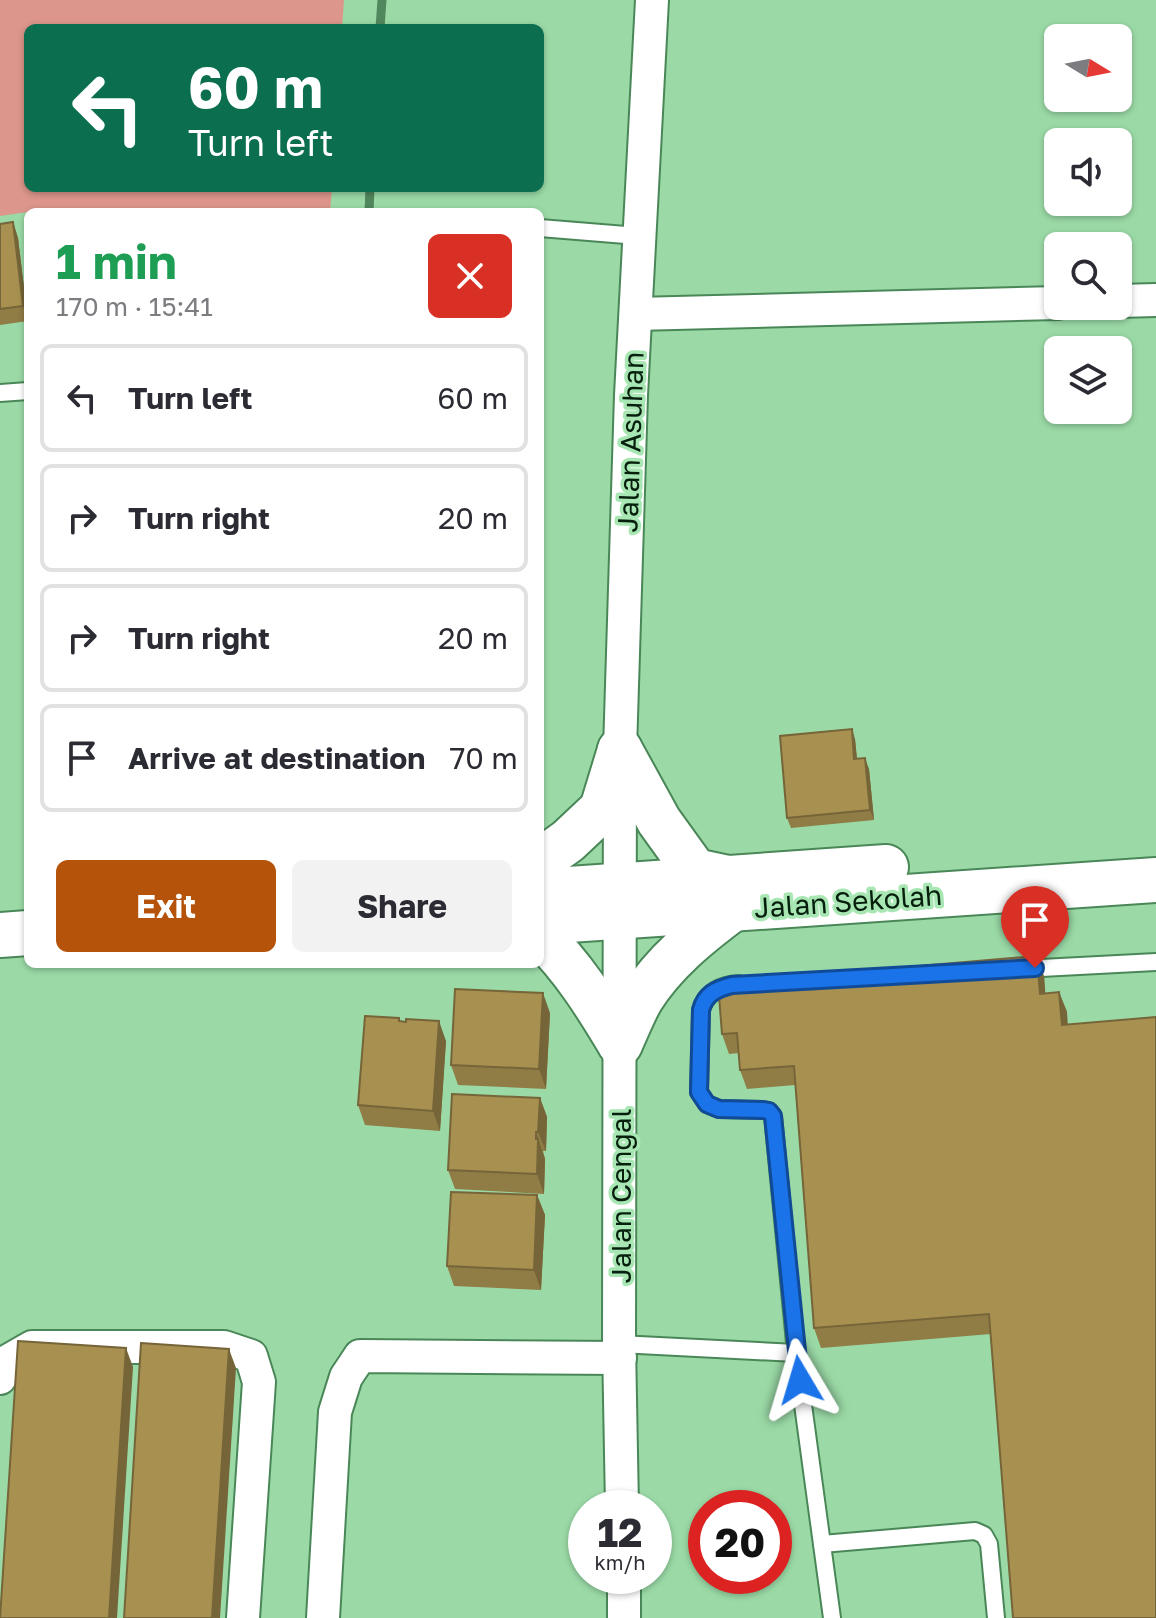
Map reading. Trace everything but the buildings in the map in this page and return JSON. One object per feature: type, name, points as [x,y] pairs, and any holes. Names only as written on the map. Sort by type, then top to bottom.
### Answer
[{"type":"street","name":"Jalan Asuhan","points":[[619,900],[620,750],[631,395],[652,0]]},
{"type":"street","points":[[1132,301],[1156,300]]},
{"type":"street","points":[[636,314],[1044,303]]},
{"type":"street","points":[[544,858],[568,841],[602,809],[620,750]]},
{"type":"street","points":[[620,750],[659,821],[695,871],[731,893],[642,998],[620,1044]]},
{"type":"street","name":"Jalan Sekolah","points":[[731,893],[1156,850]]},
{"type":"street","name":"Jalan Sekolah","points":[[544,891],[619,900],[731,893],[1156,880]]},
{"type":"street","name":"Jalan Sekolah","points":[[544,921],[619,900]]},
{"type":"street","name":"Jalan Cengal","points":[[619,900],[622,1490]]},
{"type":"street","points":[[0,935],[24,933]]},
{"type":"street","points":[[544,939],[563,957],[620,1044]]},
{"type":"street","points":[[0,960],[24,958]]},
{"type":"street","points":[[3,1370],[32,1347],[224,1347],[251,1356],[259,1382],[243,1618]]},
{"type":"street","points":[[323,1618],[335,1412],[346,1377],[360,1356],[620,1351]]},
{"type":"street","points":[[624,1594],[624,1618]]},
{"type":"lane","points":[[544,228],[638,236]]},
{"type":"lane","points":[[0,393],[24,391]]},
{"type":"lane","points":[[999,970],[1156,962]]},
{"type":"lane","points":[[763,983],[717,989],[704,1000],[701,1010],[699,1092],[707,1104],[719,1109],[763,1110],[773,1116],[796,1353],[832,1618]]},
{"type":"lane","points":[[620,1351],[796,1353]]},
{"type":"lane","points":[[822,1544],[975,1531],[984,1535],[989,1544],[996,1618]]},
{"type":"shaded area","points":[[0,0],[344,0],[342,24],[24,24],[24,192],[332,192],[330,208],[24,208],[24,213],[0,216]]},
{"type":"waterway","points":[[380,24],[382,0]]},
{"type":"waterway","points":[[369,208],[370,192]]},
{"type":"route","points":[[800,1380],[773,1116],[763,1110],[719,1109],[707,1104],[699,1092],[701,1010],[704,1000],[717,989],[732,985],[1035,968]]}]
